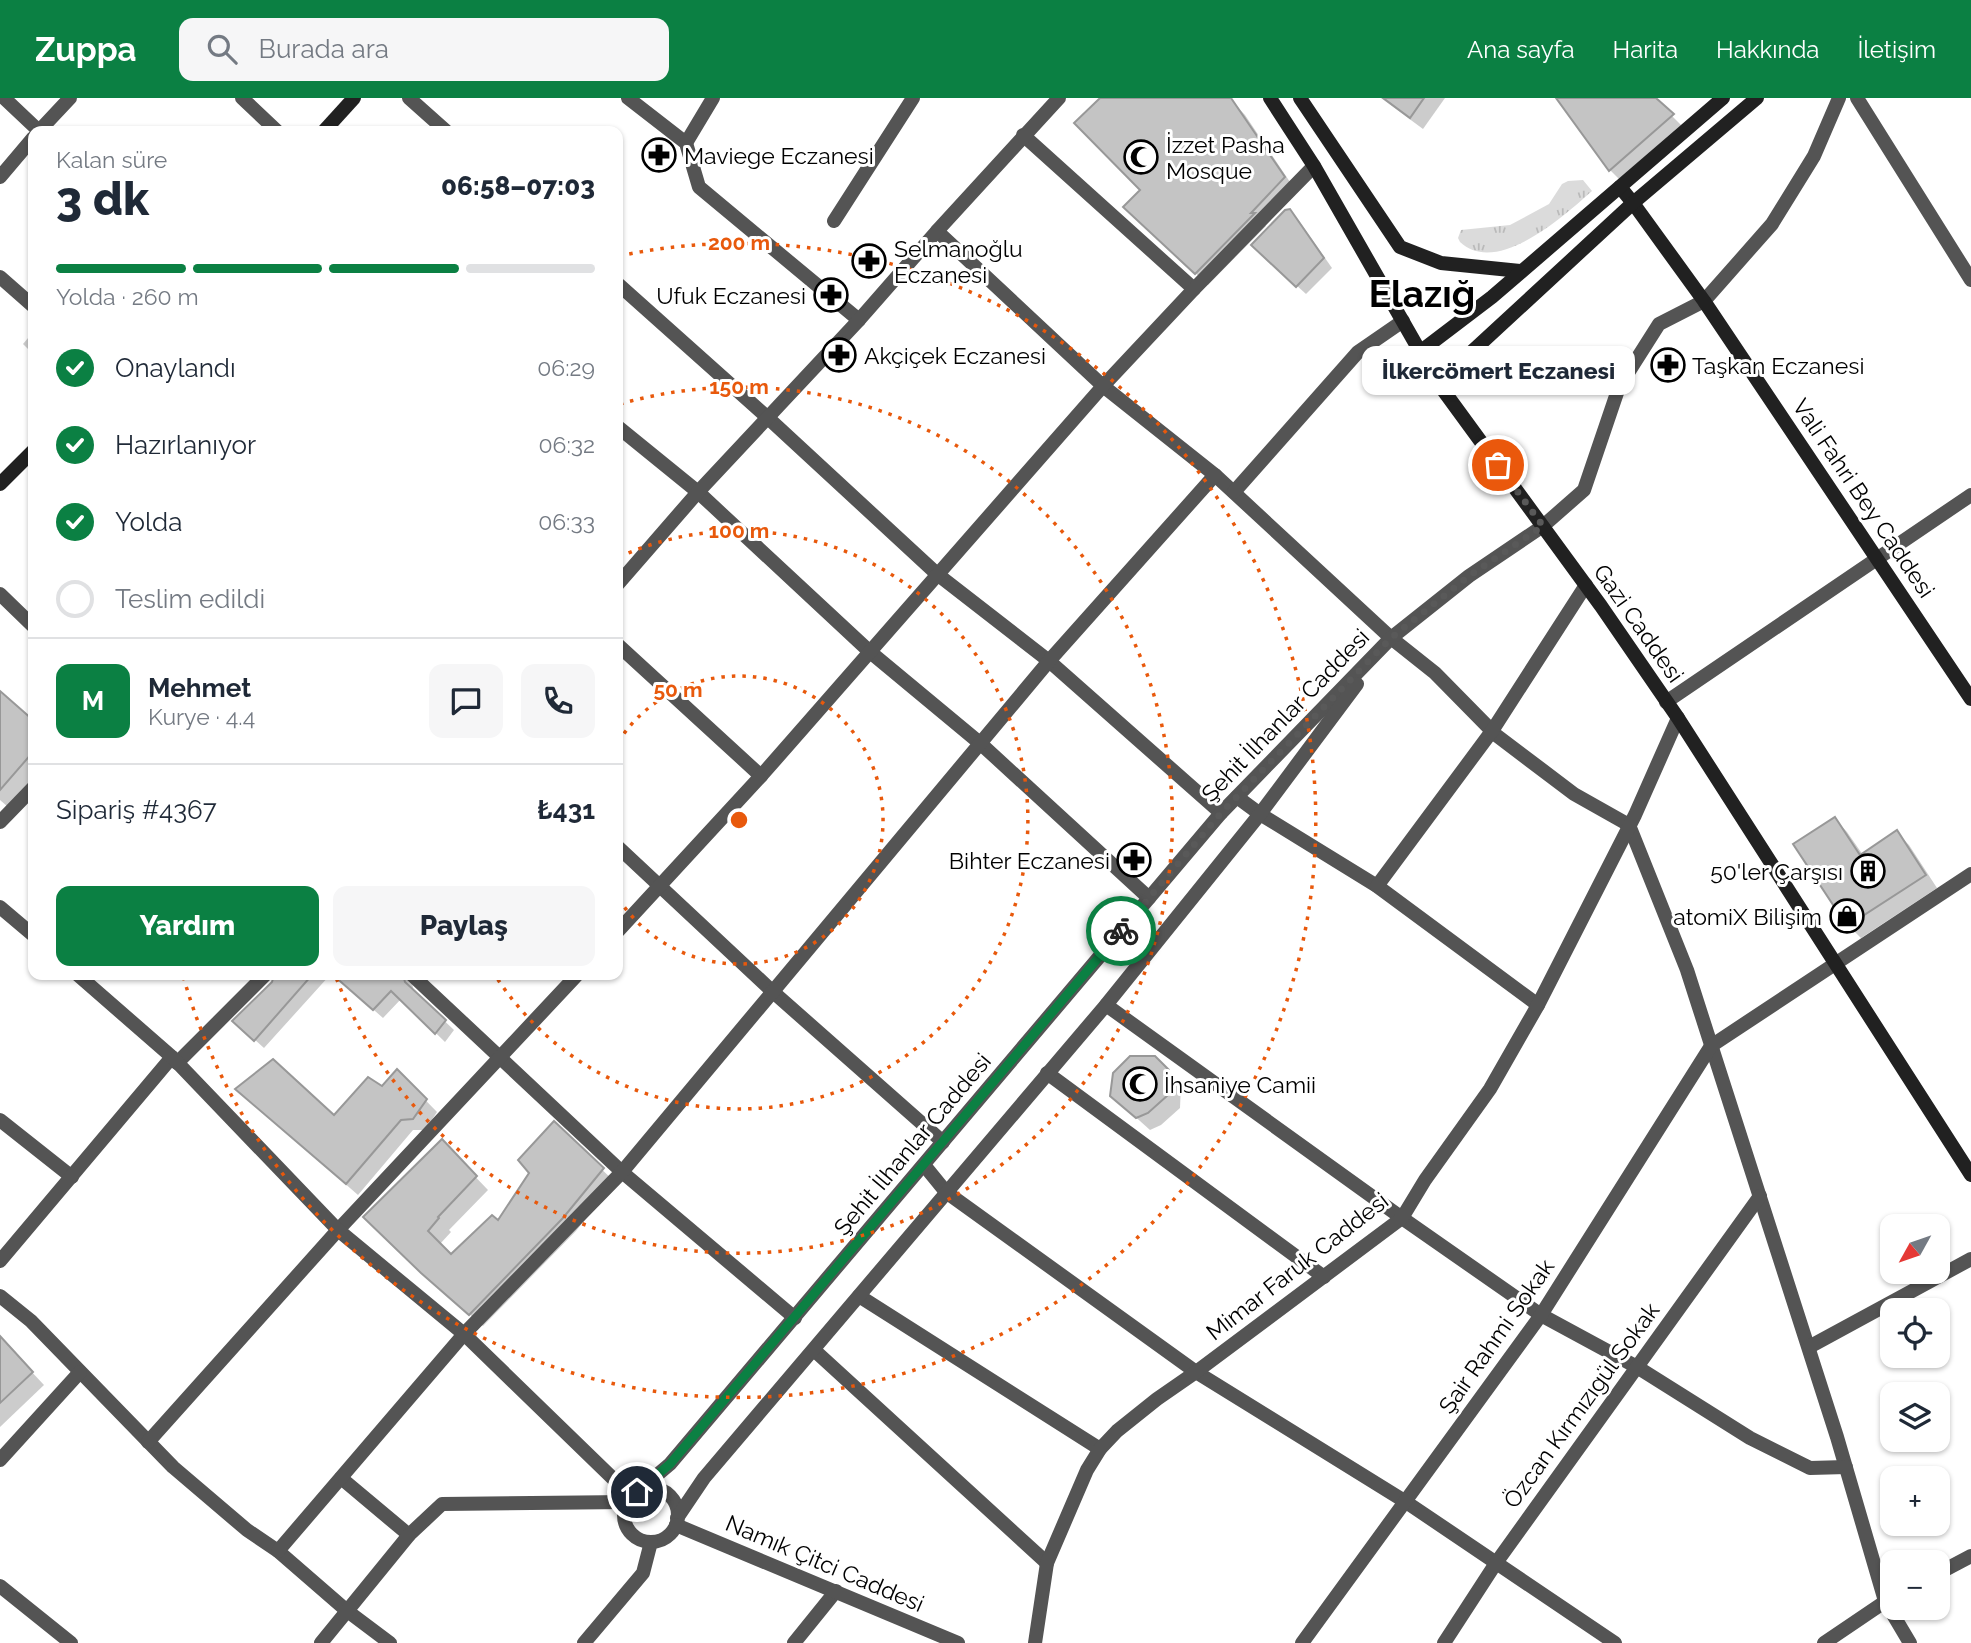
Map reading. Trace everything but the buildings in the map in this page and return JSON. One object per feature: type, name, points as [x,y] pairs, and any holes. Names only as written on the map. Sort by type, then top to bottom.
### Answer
[{"type":"main road","points":[[329,126],[354,98]]},
{"type":"main road","name":"Gazi Caddesi","points":[[1270,98],[1314,166],[1438,383],[1586,585],[1678,718],[1971,1175]]},
{"type":"main road","points":[[1300,98],[1400,247],[1441,263],[1520,271]]},
{"type":"main road","points":[[1421,351],[1492,297],[1723,98]]},
{"type":"main road","points":[[1438,383],[1633,202],[1757,98]]},
{"type":"main road","name":"Vali Fahri Bey Caddesi","points":[[1619,187],[1633,202],[1704,302],[1971,699]]},
{"type":"main road","points":[[0,484],[28,456]]},
{"type":"street","points":[[4,98],[34,126]]},
{"type":"street","points":[[44,126],[70,98]]},
{"type":"street","points":[[242,98],[272,126]]},
{"type":"street","points":[[408,98],[440,126]]},
{"type":"street","points":[[628,98],[686,143],[699,187],[859,320]]},
{"type":"street","points":[[686,143],[713,98]]},
{"type":"street","points":[[834,221],[913,98]]},
{"type":"street","points":[[623,578],[766,417],[859,320],[1059,98]]},
{"type":"street","points":[[1391,638],[1469,576],[1543,526],[1584,490],[1619,387],[1660,324],[1704,302],[1772,224],[1814,156],[1839,98]]},
{"type":"street","points":[[1857,98],[1971,280]]},
{"type":"street","points":[[1023,135],[1194,289]]},
{"type":"street","points":[[0,177],[28,144]]},
{"type":"street","points":[[623,926],[761,776],[1103,386],[1314,166]]},
{"type":"street","points":[[937,231],[1103,386],[1215,475],[1391,638],[1435,673],[1492,732],[1574,794],[1629,825],[1687,970],[1880,1574]]},
{"type":"street","points":[[0,277],[28,302]]},
{"type":"street","points":[[623,288],[937,574],[1049,661],[1221,813]]},
{"type":"street","points":[[1234,492],[1358,352],[1403,321]]},
{"type":"street","points":[[623,431],[698,492],[869,650],[981,744],[1149,898]]},
{"type":"street","points":[[278,1551],[464,1334],[622,1172],[1049,661],[1215,475]]},
{"type":"street","points":[[1666,702],[1971,495]]},
{"type":"street","points":[[1377,886],[1492,732],[1586,585]]},
{"type":"street","points":[[0,594],[28,621]]},
{"type":"street","name":"Şehit İlhanlar Caddesi","points":[[632,1497],[670,1464],[1221,813],[1391,638]]},
{"type":"street","name":"Şehit İlhanlar Caddesi","points":[[677,1521],[704,1478],[1106,1004],[1259,814],[1391,638]]},
{"type":"street","points":[[623,650],[761,776]]},
{"type":"street","name":"Mimar Faruk Caddesi","points":[[1035,1643],[1047,1563],[1087,1470],[1100,1449],[1117,1430],[1147,1407],[1402,1218],[1490,1089],[1538,1005],[1629,825],[1678,718]]},
{"type":"street","points":[[0,822],[28,793]]},
{"type":"street","points":[[1237,797],[1259,814],[1377,886],[1538,1005]]},
{"type":"street","points":[[623,853],[772,991],[943,1142]]},
{"type":"street","points":[[1712,1045],[1971,874]]},
{"type":"street","points":[[0,906],[28,931]]},
{"type":"street","points":[[84,980],[175,1060],[338,1230],[464,1334],[632,1497]]},
{"type":"street","points":[[0,1261],[175,1060],[260,980]]},
{"type":"street","points":[[417,980],[622,1172],[794,1318]]},
{"type":"street","points":[[148,1442],[338,1230],[572,980]]},
{"type":"street","points":[[1106,1004],[1541,1315],[1637,1367],[1750,1438],[1810,1468],[1846,1467]]},
{"type":"street","name":"Şair Rahmi Sokak","points":[[1302,1643],[1541,1315],[1712,1045]]},
{"type":"street","points":[[1046,1073],[1324,1277]]},
{"type":"street","points":[[0,1120],[72,1177]]},
{"type":"street","points":[[924,1165],[946,1192],[1196,1373],[1406,1502],[1615,1643]]},
{"type":"street","name":"Özcan Kırmızıgül Sokak","points":[[1444,1643],[1496,1563],[1760,1196]]},
{"type":"street","points":[[1808,1347],[1971,1259]]},
{"type":"street","points":[[0,1296],[31,1321],[148,1442],[247,1530],[278,1551],[346,1610],[390,1643]]},
{"type":"street","points":[[859,1296],[1100,1449]]},
{"type":"street","points":[[814,1350],[1047,1563]]},
{"type":"street","points":[[0,1460],[80,1372]]},
{"type":"street","points":[[341,1478],[409,1535]]},
{"type":"street","points":[[321,1643],[409,1535],[442,1504],[632,1497],[650,1488],[664,1491],[674,1502],[677,1521],[666,1537],[651,1542],[643,1541],[630,1532],[624,1518],[632,1497]]},
{"type":"street","name":"Namık Çitci Caddesi","points":[[677,1521],[958,1643]]},
{"type":"street","points":[[584,1643],[643,1573],[651,1542]]},
{"type":"street","points":[[1950,1567],[1971,1556]]},
{"type":"street","points":[[0,1587],[71,1643]]},
{"type":"street","points":[[794,1643],[836,1591]]},
{"type":"street","points":[[1825,1643],[1880,1605]]},
{"type":"street","points":[[1898,1620],[1910,1643]]},
{"type":"green space","points":[[1583,180],[1592,191],[1548,227],[1511,248],[1492,252],[1475,251],[1458,238],[1461,230],[1510,225],[1549,204],[1562,184]]},
{"type":"way so far","points":[[1121,931],[1221,813],[1391,638],[1469,576],[1543,526],[1498,465]]},
{"type":"place","name":"Maviege Eczanesi","points":[[659,155]]},
{"type":"place","name":"İzzet Pasha Mosque","points":[[1141,157]]},
{"type":"place","name":"Selmanoğlu Eczanesi","points":[[869,261]]},
{"type":"place","name":"Ufuk Eczanesi","points":[[831,295]]},
{"type":"place","name":"Akçiçek Eczanesi","points":[[839,355]]},
{"type":"place","name":"Taşkan Eczanesi","points":[[1668,365]]},
{"type":"place","name":"İlkercömert Eczanesi","points":[[1498,465]]},
{"type":"place","name":"Bihter Eczanesi","points":[[1134,860]]},
{"type":"place","name":"50'ler Çarşısı","points":[[1868,871]]},
{"type":"place","name":"atomiX Bilişim","points":[[1847,916]]},
{"type":"place","name":"İhsaniye Camii","points":[[1140,1084]]},
{"type":"district","name":"Elazığ","points":[[1422,294]]},
{"type":"route","points":[[637,1492],[670,1464],[1121,931]]}]
